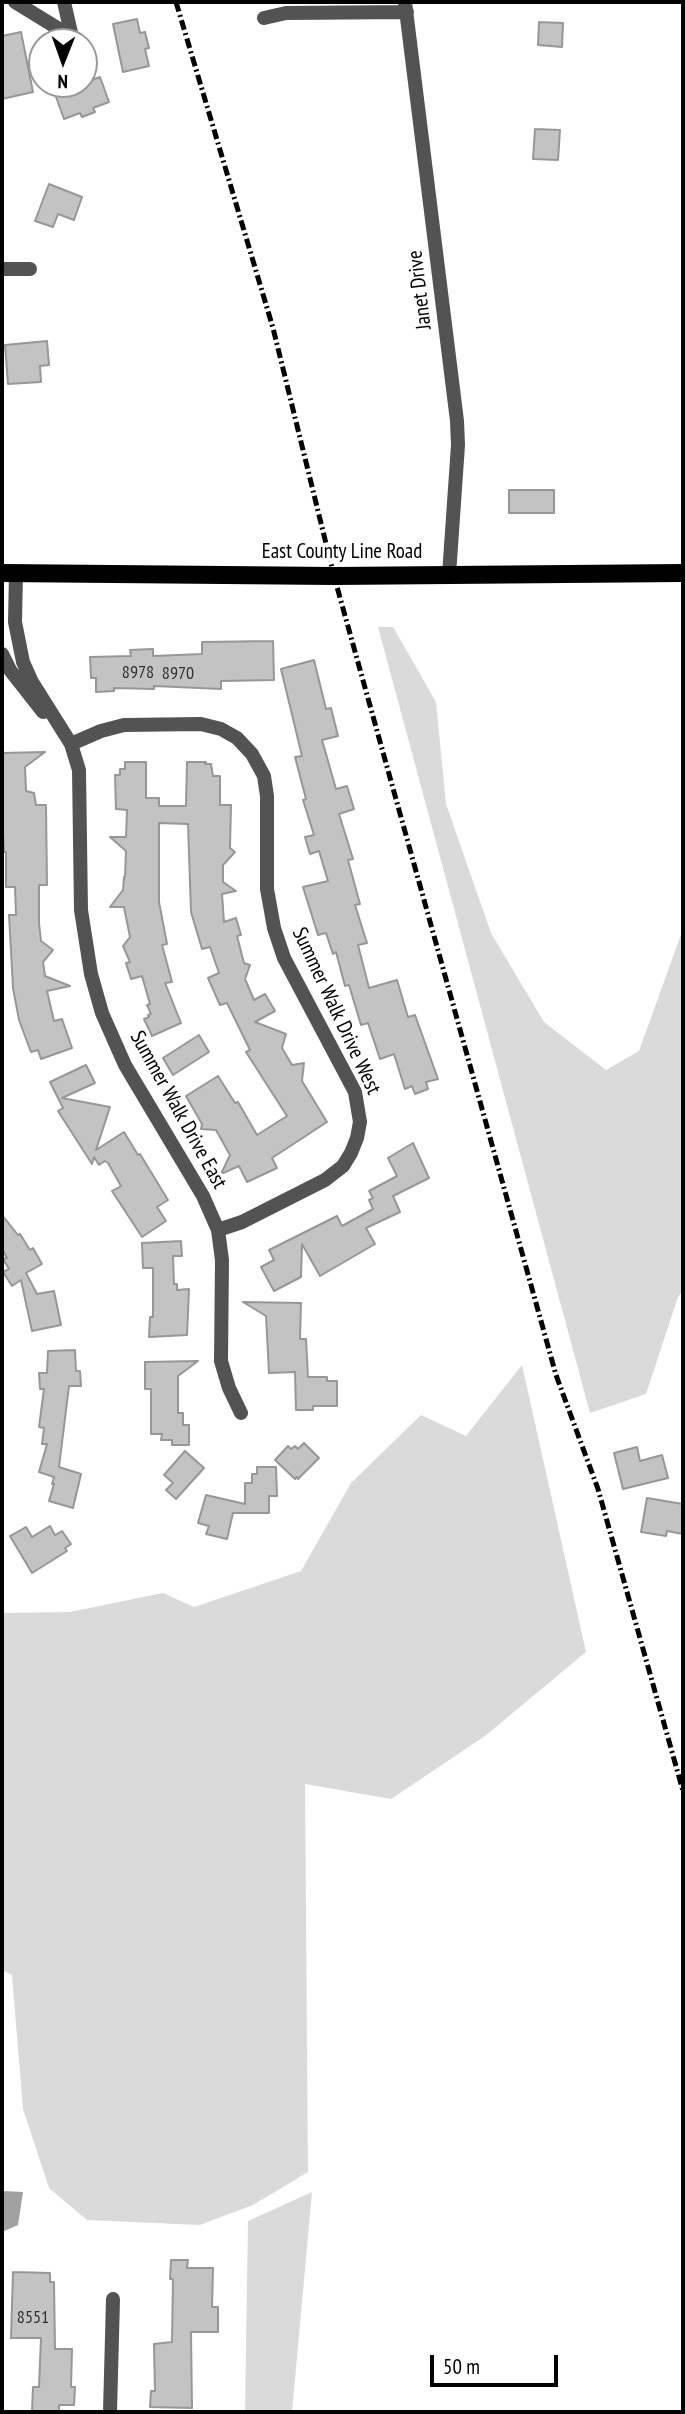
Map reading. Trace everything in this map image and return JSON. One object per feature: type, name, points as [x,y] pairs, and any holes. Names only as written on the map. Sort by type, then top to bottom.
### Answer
[{"type":"main road","name":"East County Line Road","points":[[9,573],[683,573]]},
{"type":"street","points":[[15,2],[72,37],[64,2]]},
{"type":"street","points":[[264,18],[286,13],[406,7]]},
{"type":"street","name":"Janet Drive","points":[[406,7],[457,421],[458,444],[449,575]]},
{"type":"street","points":[[2,270],[30,269]]},
{"type":"street","name":"Summer Walk Drive East","points":[[9,573],[23,662],[32,682],[71,744],[80,779],[80,886],[83,926],[95,990],[125,1065],[203,1196],[218,1230],[222,1260],[221,1360],[229,1388],[241,1413]]},
{"type":"street","name":"Summer Walk Drive East","points":[[2,654],[25,691],[71,744]]},
{"type":"street","name":"Summer Walk Drive West","points":[[71,744],[101,731],[133,724],[201,724],[221,729],[237,738],[252,754],[265,783],[267,889],[270,912],[279,943],[355,1092],[360,1122],[351,1153],[342,1166],[325,1180],[242,1222],[218,1230]]},
{"type":"street","points":[[110,2412],[113,2299]]},
{"type":"shaded area","points":[[378,627],[393,627],[436,702],[446,804],[491,933],[544,1022],[606,1070],[639,1051],[683,929],[683,1290],[678,1297],[646,1394],[590,1413]]},
{"type":"shaded area","points":[[522,1365],[586,1652],[485,1736],[391,1799],[305,1784],[308,2172],[253,2205],[200,2225],[87,2220],[49,2188],[23,2109],[12,1975],[2,1970],[2,1613],[70,1612],[163,1593],[194,1607],[301,1571],[351,1483],[421,1415],[466,1436]]},
{"type":"shaded area","points":[[2,2191],[23,2192],[18,2225],[2,2232]]},
{"type":"shaded area","points":[[312,2192],[292,2412],[245,2412],[248,2221]]},
{"type":"building","points":[[137,19],[140,33],[145,32],[149,48],[145,49],[149,66],[123,72],[113,24]]},
{"type":"building","points":[[539,22],[563,23],[562,47],[538,45]]},
{"type":"building","points":[[21,32],[28,67],[28,93],[2,99],[2,36]]},
{"type":"building","points":[[100,77],[109,102],[93,108],[95,112],[82,117],[80,113],[64,119],[56,98],[98,98]]},
{"type":"building","points":[[535,129],[560,130],[558,160],[533,159]]},
{"type":"building","points":[[49,184],[82,197],[74,220],[58,214],[53,227],[35,221]]},
{"type":"building","points":[[47,341],[49,365],[40,366],[41,382],[8,384],[5,345]]},
{"type":"building","points":[[509,490],[554,490],[554,513],[509,513]]},
{"type":"building","points":[[273,641],[274,680],[221,681],[221,689],[154,686],[154,689],[114,688],[114,691],[96,692],[96,678],[91,678],[90,657],[131,656],[130,650],[153,649],[153,656],[202,654],[202,642]]},
{"type":"building","points":[[314,660],[326,709],[331,708],[338,736],[322,740],[336,789],[347,786],[354,809],[339,814],[353,859],[348,860],[360,904],[355,905],[367,943],[358,945],[369,988],[397,980],[408,1017],[415,1015],[438,1079],[426,1082],[428,1089],[415,1094],[412,1086],[405,1089],[394,1054],[380,1059],[368,1023],[361,1025],[349,985],[345,986],[336,952],[333,954],[326,933],[318,935],[303,887],[328,881],[319,851],[310,854],[305,837],[314,835],[303,800],[306,799],[295,757],[302,756],[281,669]]},
{"type":"building","points":[[45,752],[25,767],[26,791],[34,793],[36,805],[46,805],[47,885],[39,885],[39,923],[41,941],[53,950],[43,962],[45,976],[70,986],[47,991],[54,1021],[62,1019],[72,1048],[41,1059],[38,1050],[31,1052],[19,1020],[13,988],[9,915],[16,915],[15,887],[6,887],[2,753]]},
{"type":"building","points":[[125,762],[146,762],[146,798],[159,798],[159,806],[186,806],[187,762],[211,764],[213,776],[220,776],[220,805],[231,805],[230,848],[235,852],[223,865],[223,882],[236,891],[222,894],[224,922],[236,918],[241,935],[237,936],[244,963],[250,965],[245,979],[254,1000],[265,994],[275,1011],[255,1022],[286,1034],[282,1048],[292,1065],[304,1063],[302,1081],[327,1122],[272,1158],[277,1168],[247,1182],[239,1166],[221,1174],[230,1155],[216,1130],[201,1129],[202,1124],[186,1096],[218,1076],[235,1103],[238,1102],[257,1135],[287,1116],[246,1052],[250,1050],[227,1003],[220,1005],[208,978],[219,973],[210,947],[202,949],[191,912],[188,824],[159,823],[159,902],[167,944],[162,945],[172,982],[165,983],[181,1023],[152,1036],[144,1019],[151,1014],[147,1005],[150,1004],[142,976],[131,979],[126,963],[130,962],[123,946],[130,937],[124,907],[110,907],[123,890],[125,877],[126,851],[110,837],[126,837],[127,810],[116,809],[115,775],[120,775],[120,769],[125,769]]},
{"type":"building","points":[[199,1035],[209,1052],[173,1075],[163,1058]]},
{"type":"building","points":[[86,1065],[95,1083],[62,1098],[110,1107],[96,1150],[124,1132],[168,1200],[157,1207],[166,1221],[142,1237],[112,1191],[121,1186],[108,1163],[105,1161],[99,1165],[94,1157],[92,1164],[58,1111],[63,1108],[50,1082]]},
{"type":"building","points":[[413,1143],[429,1178],[393,1196],[400,1212],[366,1228],[375,1244],[320,1276],[302,1244],[301,1277],[274,1291],[261,1267],[274,1260],[269,1250],[337,1216],[342,1226],[373,1209],[369,1200],[373,1198],[369,1191],[397,1176],[388,1158]]},
{"type":"building","points":[[2,1215],[18,1235],[20,1234],[30,1250],[33,1248],[42,1264],[26,1273],[37,1294],[54,1291],[61,1325],[32,1331],[21,1280],[12,1286],[3,1272],[9,1269],[3,1259],[7,1258],[2,1249]]},
{"type":"building","points":[[181,1241],[182,1256],[173,1256],[174,1284],[177,1284],[177,1290],[189,1289],[187,1335],[149,1337],[150,1317],[153,1317],[153,1268],[143,1268],[142,1243]]},
{"type":"building","points":[[243,1302],[301,1303],[300,1339],[306,1339],[308,1377],[327,1377],[327,1381],[337,1381],[337,1406],[313,1406],[313,1410],[296,1410],[295,1372],[269,1373],[266,1316]]},
{"type":"building","points":[[75,1350],[76,1371],[80,1371],[81,1386],[69,1386],[59,1467],[81,1474],[73,1508],[49,1501],[54,1477],[39,1472],[47,1444],[42,1444],[44,1428],[39,1427],[44,1389],[40,1389],[39,1373],[47,1373],[48,1351]]},
{"type":"building","points":[[198,1361],[178,1376],[178,1413],[183,1413],[183,1425],[189,1425],[189,1445],[172,1445],[172,1440],[161,1440],[162,1434],[151,1434],[151,1389],[145,1389],[145,1362]]},
{"type":"building","points":[[304,1443],[319,1458],[295,1479],[275,1460],[288,1446],[298,1449]]},
{"type":"building","points":[[637,1447],[640,1461],[662,1455],[668,1478],[623,1489],[614,1453]]},
{"type":"building","points":[[185,1451],[204,1468],[176,1499],[166,1490],[173,1483],[164,1475]]},
{"type":"building","points":[[257,1467],[276,1467],[277,1496],[269,1496],[269,1513],[233,1513],[227,1539],[206,1534],[209,1526],[198,1523],[206,1495],[245,1504],[245,1483],[252,1483],[252,1474],[257,1474]]},
{"type":"building","points":[[647,1498],[683,1504],[683,1534],[667,1531],[666,1536],[641,1532]]},
{"type":"building","points":[[50,1526],[55,1535],[62,1531],[71,1544],[65,1548],[67,1551],[32,1573],[10,1536],[26,1527],[32,1537]]},
{"type":"building","points":[[171,2260],[188,2260],[187,2268],[213,2268],[212,2307],[218,2307],[218,2332],[191,2332],[192,2408],[150,2407],[151,2391],[155,2391],[154,2344],[172,2342]]},
{"type":"building","points":[[13,2272],[50,2273],[50,2282],[54,2282],[55,2349],[72,2349],[71,2387],[75,2387],[74,2405],[59,2405],[59,2412],[32,2412],[33,2387],[39,2387],[41,2338],[11,2338]]},
{"type":"railway","points":[[176,2],[273,328],[334,576],[556,1375],[598,1489],[683,1791]]}]
